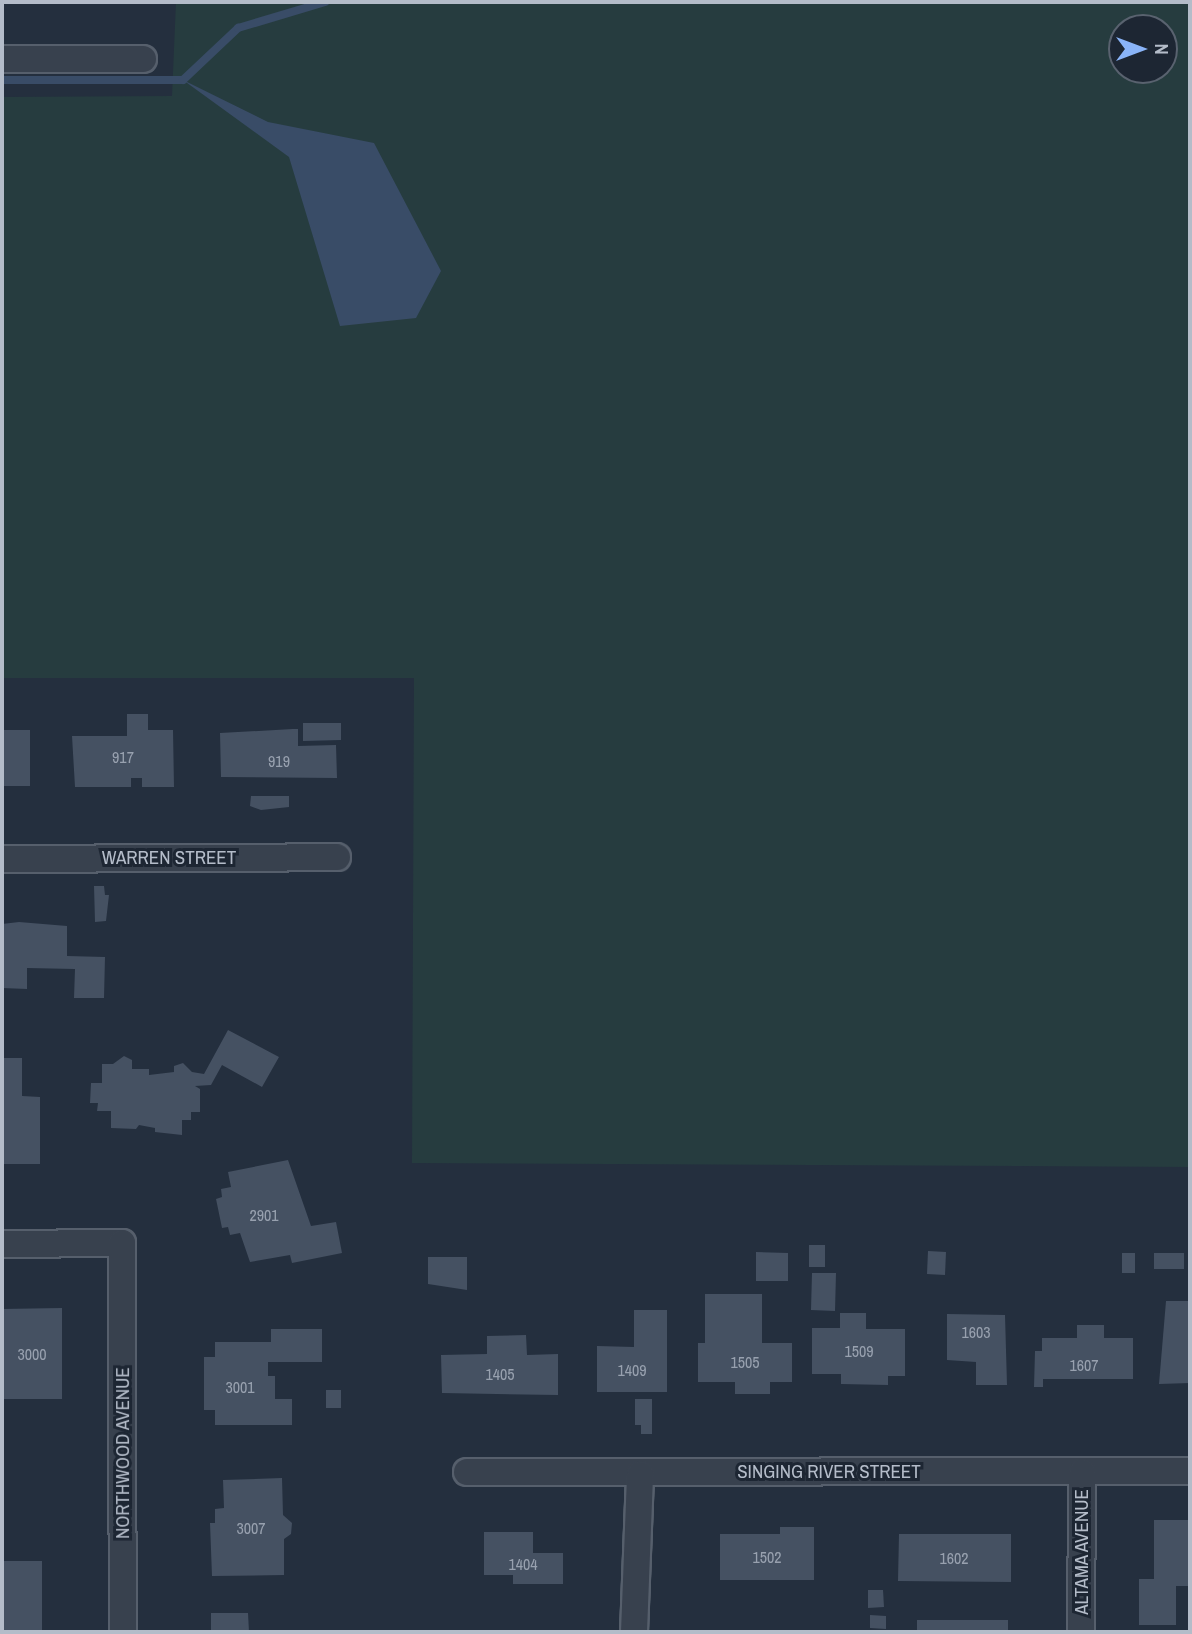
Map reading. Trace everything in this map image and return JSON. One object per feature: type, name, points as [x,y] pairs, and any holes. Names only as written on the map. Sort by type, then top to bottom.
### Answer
[{"type":"street","points":[[2,59],[143,58]]},
{"type":"street","name":"WARREN STREET","points":[[2,859],[337,857]]},
{"type":"street","name":"NORTHWOOD AVENUE","points":[[2,1244],[122,1243],[123,1632]]},
{"type":"street","name":"SINGING RIVER STREET","points":[[467,1472],[640,1474],[1190,1471]]},
{"type":"street","name":"ALTAMA AVENUE","points":[[1081,1632],[1083,1472]]},
{"type":"street","points":[[634,1632],[640,1474]]},
{"type":"green space","points":[[176,2],[1190,2],[1190,1167],[412,1163],[414,678],[2,678],[2,97],[172,96]]},
{"type":"water","points":[[183,80],[268,122],[374,143],[441,271],[416,318],[340,326],[289,157]]},
{"type":"building","points":[[127,714],[148,714],[148,730],[173,730],[174,787],[142,787],[142,778],[131,778],[131,787],[75,787],[72,736],[127,736]]},
{"type":"building","points":[[303,723],[341,723],[341,740],[303,741]]},
{"type":"building","points":[[298,729],[298,746],[336,745],[337,778],[221,777],[220,733]]},
{"type":"building","points":[[2,730],[30,730],[30,786],[2,786]]},
{"type":"building","points":[[251,796],[289,796],[289,807],[261,810],[250,806]]},
{"type":"building","points":[[94,886],[104,886],[105,895],[109,895],[106,921],[95,922]]},
{"type":"building","points":[[19,922],[67,926],[67,956],[105,957],[104,998],[74,998],[75,969],[27,968],[27,989],[2,988],[2,924]]},
{"type":"building","points":[[228,1030],[279,1057],[262,1087],[222,1065],[211,1085],[195,1086],[200,1089],[200,1112],[191,1112],[191,1120],[182,1120],[182,1135],[155,1132],[155,1128],[139,1125],[136,1129],[111,1128],[111,1111],[97,1111],[98,1103],[90,1103],[91,1083],[102,1083],[102,1064],[113,1064],[124,1056],[132,1060],[132,1069],[149,1069],[149,1075],[174,1072],[174,1066],[183,1063],[192,1072],[204,1074]]},
{"type":"building","points":[[2,1058],[22,1058],[22,1096],[40,1097],[40,1164],[3,1164]]},
{"type":"building","points":[[288,1160],[311,1226],[336,1222],[342,1253],[292,1263],[290,1255],[250,1262],[240,1233],[230,1235],[228,1227],[222,1228],[216,1199],[222,1197],[221,1189],[231,1187],[228,1172]]},
{"type":"building","points":[[809,1245],[825,1245],[825,1267],[809,1267]]},
{"type":"building","points":[[928,1251],[946,1252],[945,1275],[927,1274]]},
{"type":"building","points":[[756,1252],[788,1253],[788,1281],[756,1281]]},
{"type":"building","points":[[1122,1253],[1135,1253],[1135,1273],[1122,1273]]},
{"type":"building","points":[[1154,1253],[1184,1253],[1184,1269],[1154,1269]]},
{"type":"building","points":[[428,1257],[467,1257],[467,1290],[428,1284]]},
{"type":"building","points":[[812,1273],[836,1273],[835,1311],[811,1310]]},
{"type":"building","points":[[705,1294],[762,1294],[762,1343],[792,1343],[792,1382],[770,1382],[770,1394],[735,1394],[735,1382],[698,1382],[698,1343],[705,1343]]},
{"type":"building","points":[[1166,1301],[1190,1301],[1190,1383],[1159,1384]]},
{"type":"building","points":[[62,1308],[62,1399],[2,1399],[2,1309]]},
{"type":"building","points":[[634,1310],[667,1310],[667,1392],[597,1392],[597,1346],[634,1347]]},
{"type":"building","points":[[840,1313],[866,1313],[866,1329],[905,1329],[905,1376],[888,1376],[888,1385],[841,1384],[841,1374],[812,1374],[812,1328],[840,1328]]},
{"type":"building","points":[[947,1314],[1005,1315],[1007,1385],[976,1385],[976,1362],[947,1360]]},
{"type":"building","points":[[1077,1325],[1104,1325],[1104,1338],[1133,1338],[1133,1379],[1043,1379],[1043,1387],[1034,1387],[1035,1351],[1042,1351],[1042,1338],[1077,1338]]},
{"type":"building","points":[[271,1329],[322,1329],[322,1362],[268,1362],[268,1376],[275,1376],[275,1399],[292,1399],[292,1425],[215,1425],[215,1410],[204,1410],[204,1357],[215,1357],[215,1342],[271,1342]]},
{"type":"building","points":[[526,1335],[527,1355],[558,1354],[558,1395],[442,1393],[441,1355],[487,1354],[487,1336]]},
{"type":"building","points":[[326,1390],[341,1390],[341,1408],[326,1408]]},
{"type":"building","points":[[635,1399],[652,1399],[652,1434],[641,1434],[641,1425],[635,1425]]},
{"type":"building","points":[[282,1478],[283,1515],[292,1523],[291,1534],[284,1539],[284,1575],[212,1576],[210,1523],[215,1523],[215,1509],[224,1508],[223,1480]]},
{"type":"building","points":[[1154,1520],[1190,1520],[1190,1586],[1176,1586],[1176,1625],[1139,1625],[1139,1579],[1154,1579]]},
{"type":"building","points":[[780,1527],[814,1527],[814,1580],[720,1580],[720,1534],[780,1534]]},
{"type":"building","points":[[484,1532],[533,1532],[533,1553],[563,1553],[563,1584],[513,1584],[513,1575],[484,1575]]},
{"type":"building","points":[[899,1534],[1011,1534],[1011,1582],[898,1581]]},
{"type":"building","points":[[2,1561],[42,1561],[42,1632],[2,1632]]},
{"type":"building","points":[[868,1590],[883,1590],[884,1607],[868,1608]]},
{"type":"building","points":[[211,1613],[248,1613],[249,1632],[211,1632]]},
{"type":"building","points":[[870,1615],[886,1616],[886,1629],[870,1628]]},
{"type":"building","points":[[917,1620],[1008,1620],[1008,1632],[917,1632]]},
{"type":"waterway","points":[[2,80],[183,80],[238,28],[325,2]]}]
